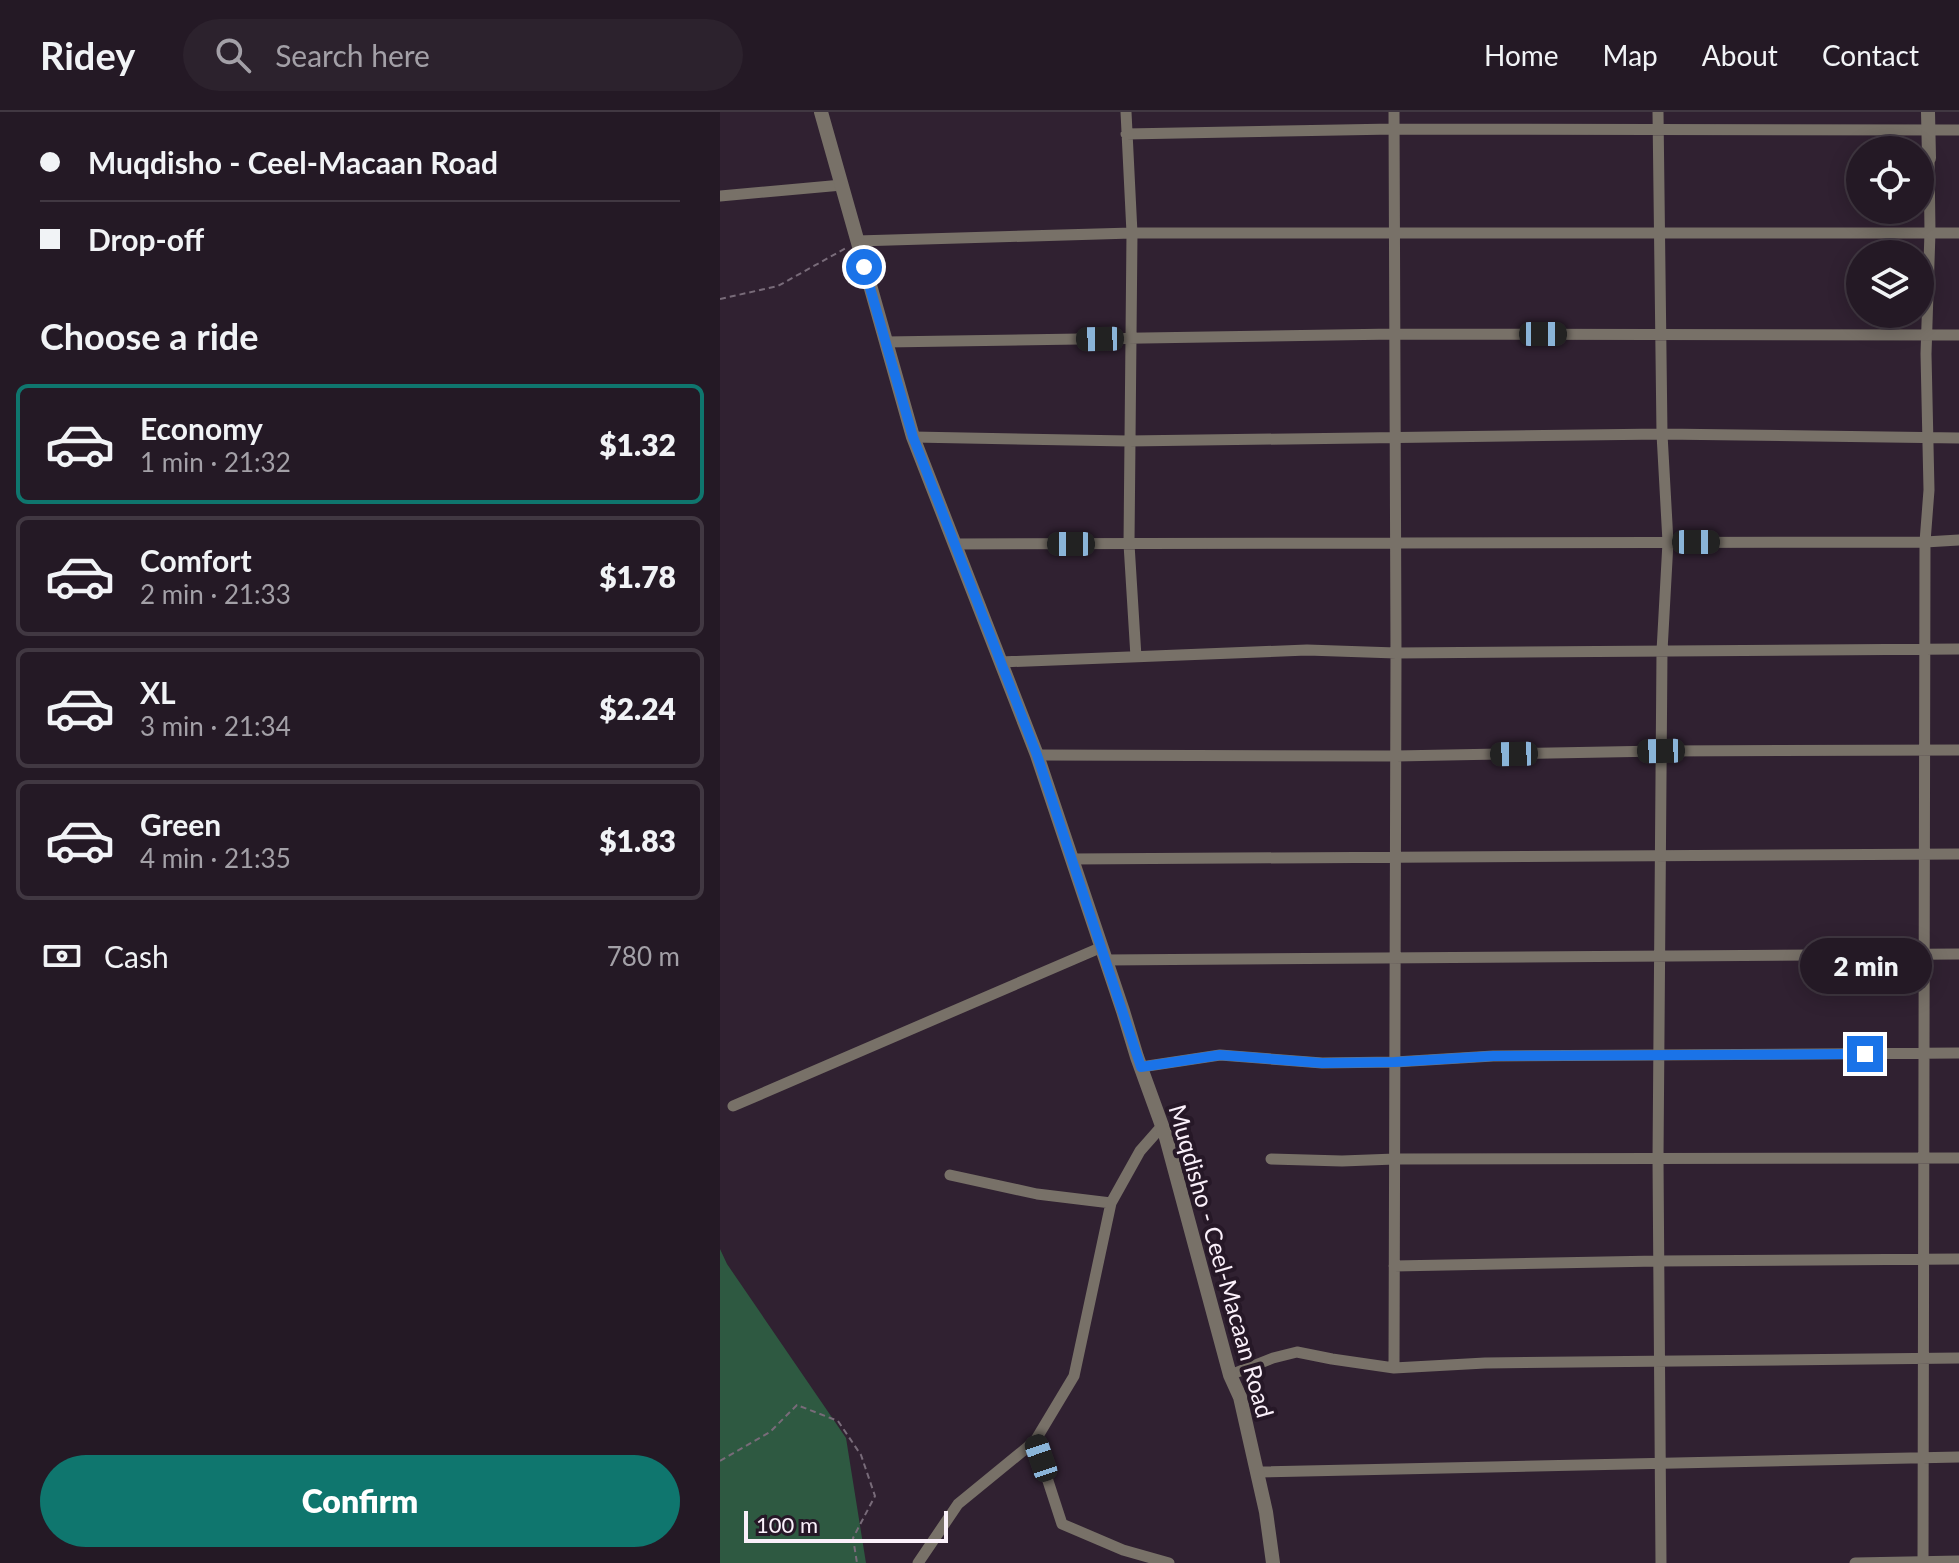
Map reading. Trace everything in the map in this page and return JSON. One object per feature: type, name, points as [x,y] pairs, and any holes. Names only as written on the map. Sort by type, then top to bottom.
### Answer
[{"type":"street","name":"Muqdisho - Ceel-Macaan Road","points":[[821,112],[913,437],[1037,755],[1162,1126],[1230,1375],[1240,1397],[1266,1512],[1273,1563]]},
{"type":"street","points":[[1126,112],[1132,233],[1129,544],[1136,657]]},
{"type":"street","points":[[1394,112],[1394,1368]]},
{"type":"street","points":[[1658,112],[1662,434],[1668,542],[1662,651],[1658,1055],[1661,1563]]},
{"type":"street","points":[[1928,112],[1928,136]]},
{"type":"street","points":[[1126,134],[1394,129],[1959,130]]},
{"type":"street","points":[[720,196],[842,185]]},
{"type":"street","points":[[1923,1562],[1925,542],[1929,490],[1927,334],[1930,224]]},
{"type":"street","points":[[857,241],[1132,233],[1959,233]]},
{"type":"street","points":[[886,342],[1395,334],[1959,335]]},
{"type":"street","points":[[913,437],[1128,441],[1662,434],[1959,438]]},
{"type":"street","points":[[955,544],[1959,540]]},
{"type":"street","points":[[1001,662],[1307,650],[1396,653],[1959,649]]},
{"type":"street","points":[[1037,755],[1396,756],[1959,750]]},
{"type":"street","points":[[1072,859],[1959,854]]},
{"type":"street","points":[[733,1106],[1104,953],[1395,958],[1959,954]]},
{"type":"street","points":[[1141,1067],[1220,1055],[1322,1063],[1493,1056],[1959,1053]]},
{"type":"street","points":[[918,1563],[958,1504],[1035,1441],[1074,1376],[1111,1203],[1140,1151],[1162,1126]]},
{"type":"street","points":[[1271,1159],[1959,1158]]},
{"type":"street","points":[[950,1175],[1037,1194],[1111,1203]]},
{"type":"street","points":[[1394,1266],[1959,1259]]},
{"type":"street","points":[[1230,1375],[1297,1352],[1394,1368],[1485,1363],[1959,1358]]},
{"type":"street","points":[[1035,1441],[1062,1524],[1123,1550],[1169,1563]]},
{"type":"street","points":[[1257,1472],[1959,1457]]},
{"type":"street","points":[[1855,1563],[1959,1561]]},
{"type":"path","points":[[720,299],[778,286],[857,241]]},
{"type":"path","points":[[720,1461],[770,1432],[797,1405],[838,1421],[861,1455],[875,1496],[853,1538],[857,1563]]},
{"type":"green space","points":[[720,1249],[727,1264],[846,1438],[866,1563],[720,1563]]},
{"type":"route","points":[[864,267],[913,437],[1037,755],[1141,1067],[1220,1055],[1322,1063],[1493,1056],[1865,1054]]}]
